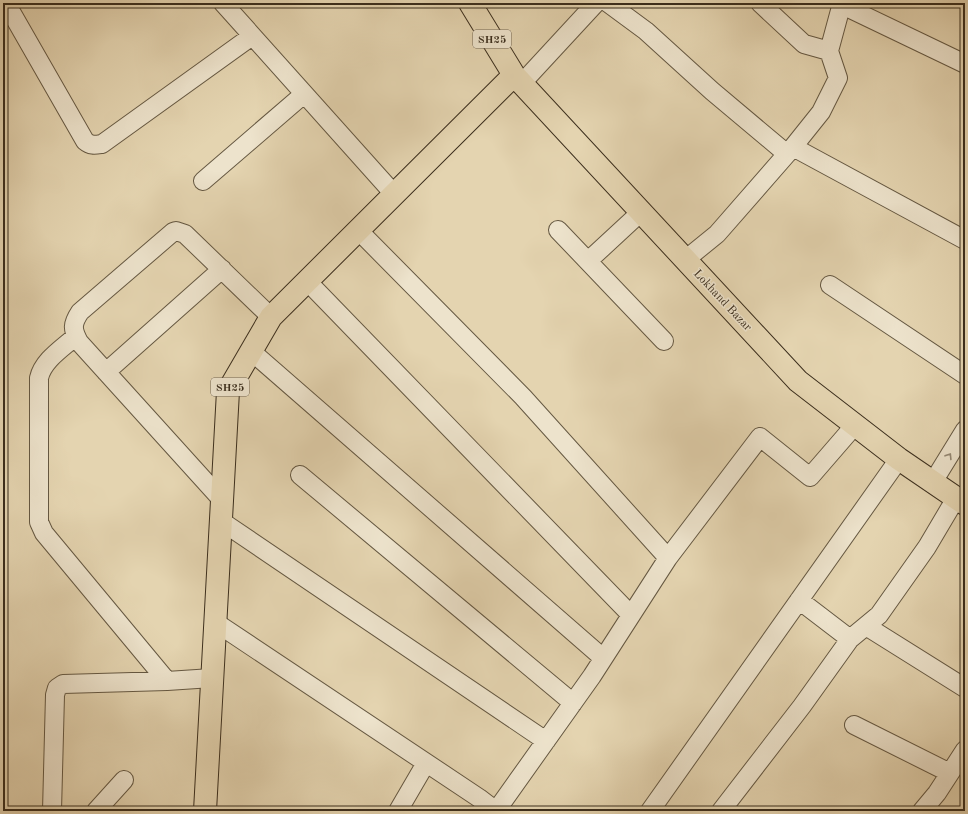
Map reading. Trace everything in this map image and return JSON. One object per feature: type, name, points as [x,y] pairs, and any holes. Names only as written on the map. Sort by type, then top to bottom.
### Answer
[{"type":"main road","name":"SH25","points":[[205,811],[228,391],[271,317],[394,194],[518,79],[470,3]]},
{"type":"main road","name":"Lokhand Bazar","points":[[518,79],[798,381],[899,459],[960,501]]},
{"type":"street","points":[[6,3],[85,141],[89,144],[95,145],[102,144],[252,36]]},
{"type":"street","points":[[222,3],[394,194]]},
{"type":"street","points":[[518,79],[596,3]]},
{"type":"street","points":[[608,3],[646,31],[712,91],[790,151],[965,240]]},
{"type":"street","points":[[760,3],[804,44],[829,51]]},
{"type":"street","points":[[685,260],[717,234],[790,151],[821,112],[838,78],[829,51],[842,4],[965,64]]},
{"type":"street","points":[[203,181],[304,94]]},
{"type":"street","points":[[588,261],[641,212]]},
{"type":"street","points":[[358,230],[523,397],[668,558]]},
{"type":"street","points":[[558,230],[664,341]]},
{"type":"street","points":[[271,317],[185,234],[176,231],[80,312],[74,321],[74,329],[79,342],[222,510],[546,741]]},
{"type":"street","points":[[106,372],[222,269]]},
{"type":"street","points":[[307,281],[631,615]]},
{"type":"street","points":[[830,285],[965,375]]},
{"type":"street","points":[[76,336],[47,363],[40,372],[38,378],[39,522],[44,533],[167,681]]},
{"type":"street","points":[[251,351],[603,658]]},
{"type":"street","points":[[215,622],[496,811],[603,658],[668,558],[760,437],[810,477],[855,425]]},
{"type":"street","points":[[932,482],[965,430]]},
{"type":"street","points":[[650,811],[899,459]]},
{"type":"street","points":[[300,475],[572,703]]},
{"type":"street","points":[[721,811],[802,706],[850,639],[878,615],[960,501]]},
{"type":"street","points":[[799,600],[850,639]]},
{"type":"street","points":[[866,626],[965,688]]},
{"type":"street","points":[[52,811],[55,695],[57,688],[63,684],[212,678]]},
{"type":"street","points":[[854,724],[950,773]]},
{"type":"street","points":[[925,810],[965,750]]},
{"type":"street","points":[[398,811],[426,763]]},
{"type":"street","points":[[96,811],[124,780]]}]
